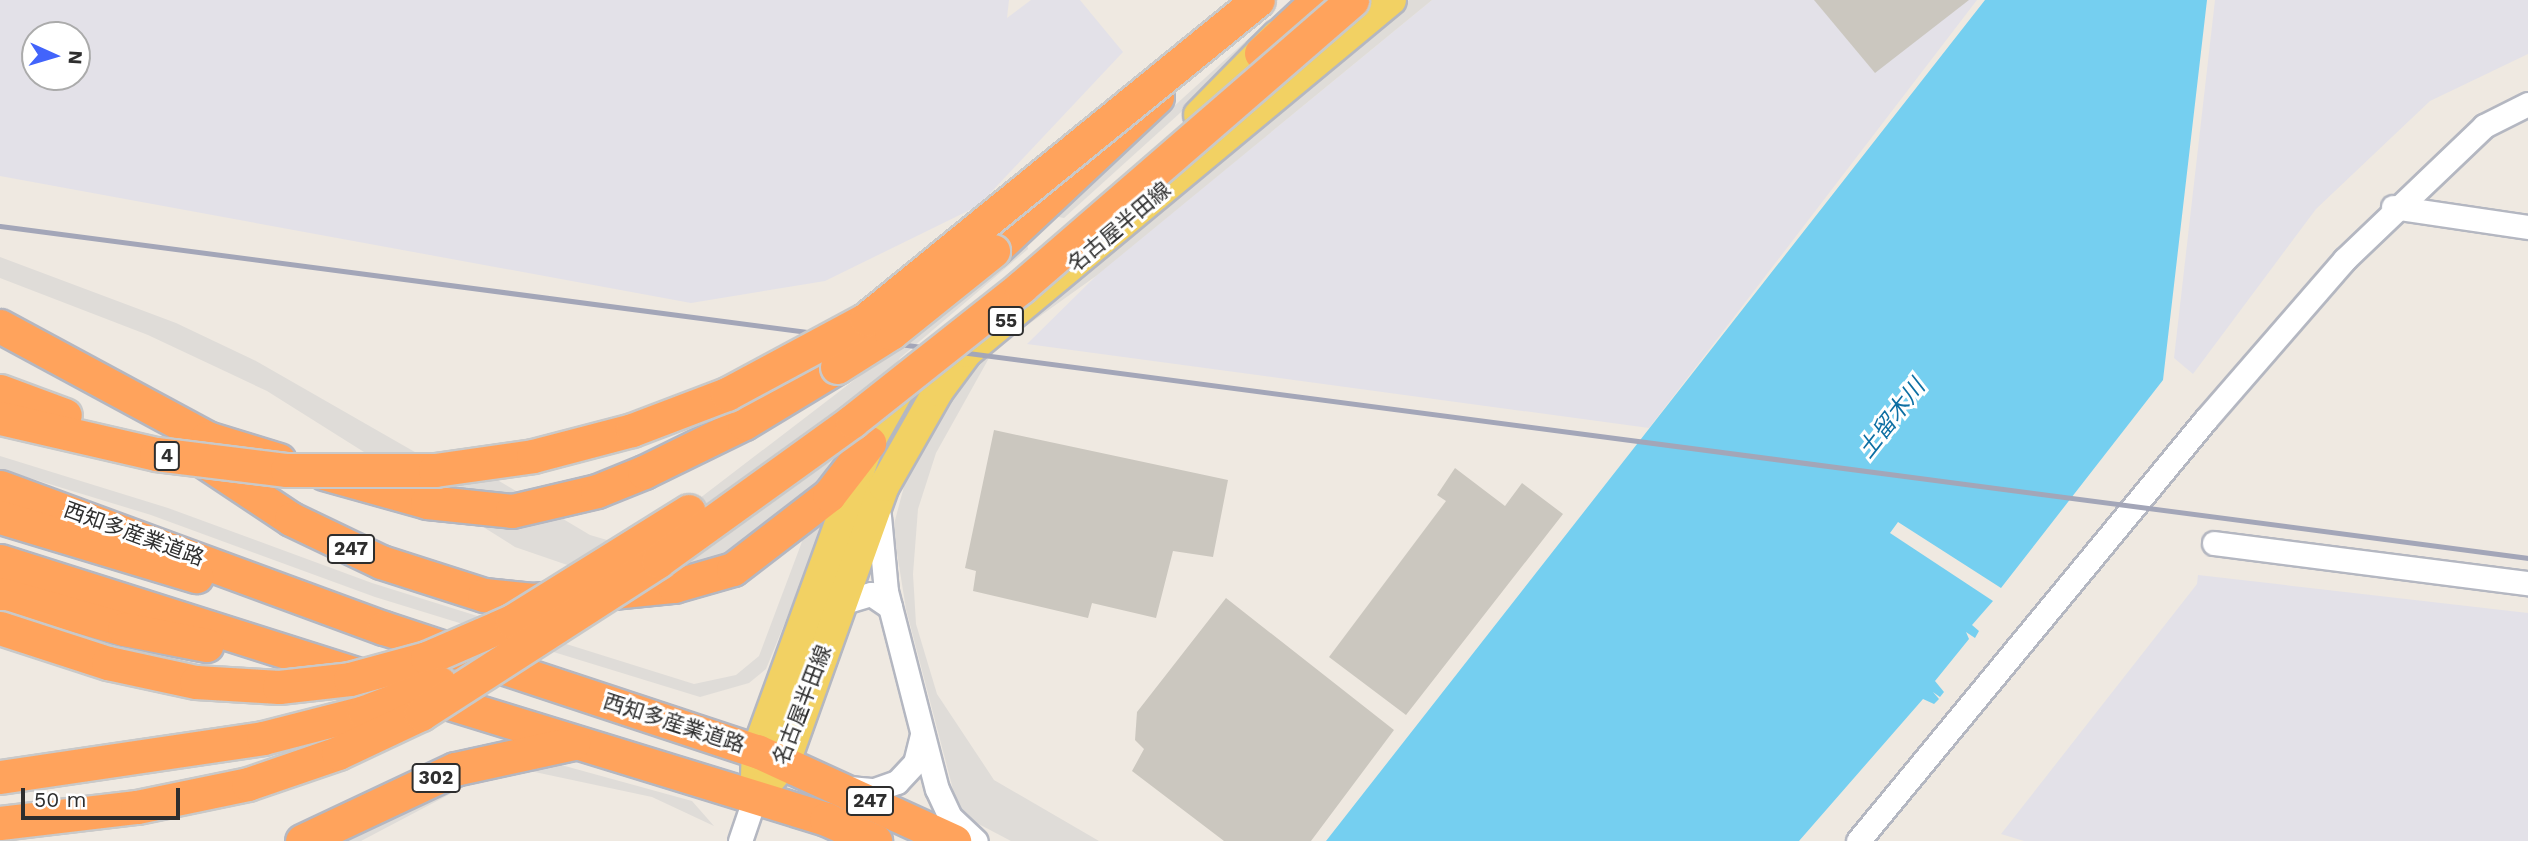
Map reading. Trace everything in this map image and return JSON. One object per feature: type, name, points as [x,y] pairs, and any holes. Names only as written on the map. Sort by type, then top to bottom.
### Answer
[{"type":"highway","points":[[0,391],[157,442],[338,471],[435,470],[533,456],[681,413],[774,371],[866,319],[1258,0]]},
{"type":"highway","points":[[1261,53],[1318,0]]},
{"type":"highway","points":[[0,628],[155,674],[279,687],[387,671],[512,621],[618,559],[857,392],[1332,0]]},
{"type":"highway","points":[[0,823],[197,797],[297,768],[411,719],[658,561],[938,354],[1352,0]]},
{"type":"highway","points":[[99,382],[207,438],[427,502],[512,511],[597,491],[644,472],[744,423],[837,367],[940,297],[1070,184],[1232,22]]},
{"type":"highway","name":"247","points":[[0,326],[99,382],[246,490],[337,543],[430,581],[533,600],[674,586],[733,569],[829,495],[869,443]]},
{"type":"highway","name":"4","points":[[0,418],[198,461],[338,471]]},
{"type":"highway","name":"西知多産業道路","points":[[0,487],[384,628],[771,757],[954,841]]},
{"type":"highway","name":"西知多産業道路","points":[[0,517],[384,628]]},
{"type":"highway","name":"247","points":[[0,561],[373,680],[755,797],[875,841]]},
{"type":"highway","name":"247","points":[[0,594],[124,629],[373,680]]},
{"type":"highway","points":[[0,777],[202,750],[314,726],[520,649]]},
{"type":"highway","name":"302","points":[[302,841],[455,769],[578,741]]},
{"type":"main road","name":"名古屋半田線","points":[[771,757],[869,443],[924,350],[1141,172],[1312,0]]},
{"type":"main road","name":"名古屋半田線","points":[[755,797],[841,603],[884,486],[938,391],[967,352],[1391,0]]},
{"type":"street","points":[[1858,841],[2206,419],[2393,207],[2484,126],[2528,104]]},
{"type":"street","points":[[2393,207],[2528,227]]},
{"type":"street","points":[[884,486],[878,544],[890,607],[922,732],[943,804],[960,829],[976,841]]},
{"type":"street","points":[[2214,543],[2528,583]]},
{"type":"street","points":[[841,603],[871,594],[890,607]]},
{"type":"street","points":[[838,786],[874,790],[897,782],[915,763],[922,732]]},
{"type":"street","points":[[740,841],[755,797]]},
{"type":"shaded area","points":[[0,0],[1009,0],[1007,18],[1031,0],[1080,0],[1123,52],[978,206],[825,281],[691,303],[0,176]]},
{"type":"shaded area","points":[[1291,0],[1305,0],[1064,218],[1053,216]]},
{"type":"shaded area","points":[[1409,0],[1432,0],[1096,276],[994,349],[936,453],[918,509],[913,574],[916,624],[937,694],[994,780],[1099,841],[1011,841],[971,820],[956,801],[906,609],[893,528],[907,475],[943,406],[984,352]]},
{"type":"shaded area","points":[[1432,0],[1977,0],[1649,428],[1027,344],[1098,274]]},
{"type":"shaded area","points":[[2215,0],[2528,0],[2528,54],[2430,101],[2316,209],[2193,374],[2174,358]]},
{"type":"shaded area","points":[[1026,238],[1028,249],[900,358],[813,488],[728,552],[664,571],[579,569],[515,547],[267,391],[148,335],[0,278],[0,257],[176,323],[256,361],[462,479],[479,469],[590,535],[607,540],[674,518],[866,371]]},
{"type":"shaded area","points":[[0,456],[168,508],[372,583],[694,684],[736,675],[759,656],[806,531],[834,502],[766,669],[749,683],[700,697],[375,597],[151,515],[0,469]]},
{"type":"shaded area","points":[[2198,575],[2528,613],[2528,841],[2024,841],[2001,834],[2197,584]]},
{"type":"shaded area","points":[[554,763],[692,801],[714,826],[652,797],[530,771],[473,782],[361,841],[336,841],[455,781]]},
{"type":"water","name":"土留木川","points":[[1985,0],[2207,0],[2163,380],[2001,588],[1898,522],[1890,533],[1993,601],[1972,625],[1979,631],[1975,638],[1966,632],[1969,639],[1935,681],[1944,692],[1940,697],[1933,692],[1939,699],[1934,704],[1923,699],[1799,841],[1326,841]]},
{"type":"building","points":[[1814,0],[1969,0],[1875,73]]},
{"type":"building","points":[[994,430],[1228,480],[1213,557],[1173,551],[1156,618],[1092,603],[1088,618],[973,591],[976,571],[965,568]]},
{"type":"building","points":[[1455,468],[1505,506],[1522,483],[1563,514],[1406,715],[1329,657],[1446,501],[1437,495]]},
{"type":"building","points":[[1226,598],[1394,730],[1311,841],[1224,841],[1132,771],[1144,749],[1135,740],[1137,712]]},
{"type":"railway","points":[[0,226],[2528,558]]}]
